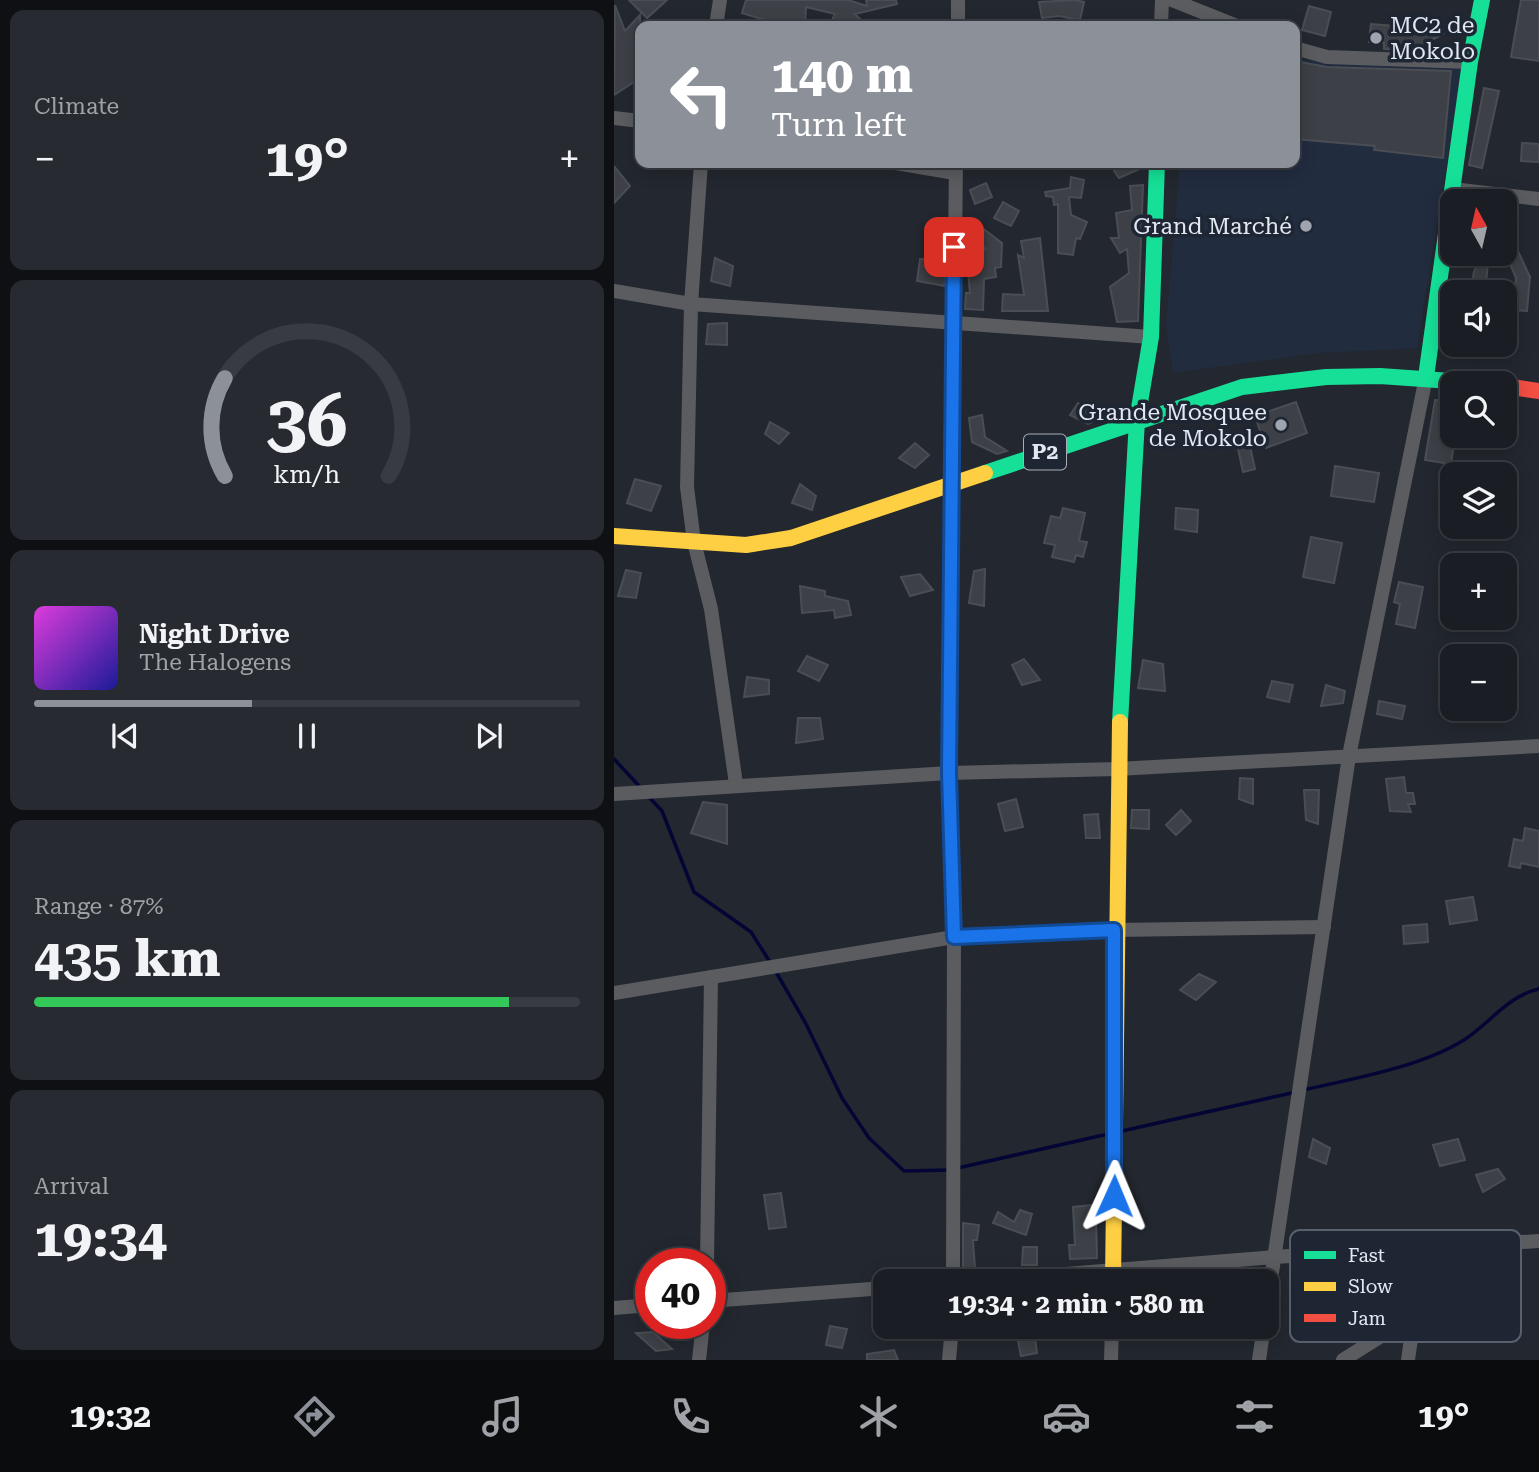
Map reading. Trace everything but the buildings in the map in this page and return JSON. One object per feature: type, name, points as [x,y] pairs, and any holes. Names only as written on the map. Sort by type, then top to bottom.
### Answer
[{"type":"street","points":[[717,21],[720,0]]},
{"type":"street","points":[[958,0],[958,21]]},
{"type":"street","points":[[1161,21],[1162,0]]},
{"type":"street","points":[[1172,0],[1224,21]]},
{"type":"street","points":[[1452,189],[1470,62],[1482,0]]},
{"type":"street","points":[[1300,49],[1327,57],[1470,62]]},
{"type":"street","points":[[614,118],[635,120]]},
{"type":"street","points":[[701,168],[691,304],[687,487],[694,542],[711,609],[736,785]]},
{"type":"street","points":[[953,1269],[951,1150],[954,937],[949,773],[956,168]]},
{"type":"street","points":[[1113,1269],[1117,769],[1137,420],[1151,337],[1157,168]]},
{"type":"street","points":[[1517,196],[1539,199]]},
{"type":"street","points":[[1272,1269],[1349,756],[1426,377],[1441,266]]},
{"type":"street","points":[[614,291],[691,304],[1151,337]]},
{"type":"street","name":"P2","points":[[614,536],[746,545],[780,540],[1242,387],[1326,377],[1440,379]]},
{"type":"street","points":[[1517,388],[1539,391]]},
{"type":"street","points":[[619,794],[949,773],[1117,769],[1539,746]]},
{"type":"street","points":[[614,993],[954,937],[1114,930],[1324,927]]},
{"type":"street","points":[[707,1248],[711,977]]},
{"type":"street","points":[[1521,1242],[1539,1241]]},
{"type":"street","points":[[1167,1269],[1290,1256]]},
{"type":"street","points":[[726,1300],[873,1289]]},
{"type":"street","points":[[614,1308],[635,1306]]},
{"type":"street","points":[[699,1360],[701,1339]]},
{"type":"street","points":[[949,1360],[951,1339]]},
{"type":"street","points":[[1112,1339],[1112,1360]]},
{"type":"street","points":[[1259,1360],[1262,1339]]},
{"type":"street","points":[[1343,1360],[1372,1342]]},
{"type":"street","points":[[1408,1360],[1410,1342]]},
{"type":"shaded area","name":"Grand Marché","points":[[1300,59],[1462,69],[1443,189],[1440,189],[1440,205],[1417,348],[1318,353],[1173,373],[1166,325],[1180,168],[1300,168]]},
{"type":"waterway","points":[[614,759],[641,788]]},
{"type":"waterway","points":[[648,796],[662,811],[694,892],[751,932],[770,962]]},
{"type":"waterway","points":[[776,972],[805,1022],[842,1098],[869,1138],[904,1171],[951,1170]]},
{"type":"waterway","points":[[1303,1090],[1386,1071],[1428,1058],[1464,1040],[1518,997],[1539,989]]},
{"type":"waterway","points":[[1122,1131],[1296,1092]]},
{"type":"waterway","points":[[958,1168],[1108,1134]]},
{"type":"traffic: fast","points":[[1426,377],[1470,62],[1482,0]]},
{"type":"traffic: fast","points":[[1120,722],[1137,420],[1151,337],[1157,168]]},
{"type":"traffic: fast","points":[[985,473],[1242,387],[1326,377],[1380,376],[1440,380]]},
{"type":"traffic: slow","points":[[614,536],[746,545],[791,538],[985,473]]},
{"type":"traffic: slow","points":[[1113,1269],[1120,722]]},
{"type":"traffic: jam","points":[[1517,388],[1539,391]]},
{"type":"place","name":"MC2 de Mokolo","points":[[1376,38]]},
{"type":"place","name":"Grand Marché","points":[[1306,226]]},
{"type":"place","name":"Grande Mosquee de Mokolo","points":[[1281,425]]},
{"type":"route","points":[[954,247],[949,773],[954,937],[1114,930],[1114,1196]]}]
